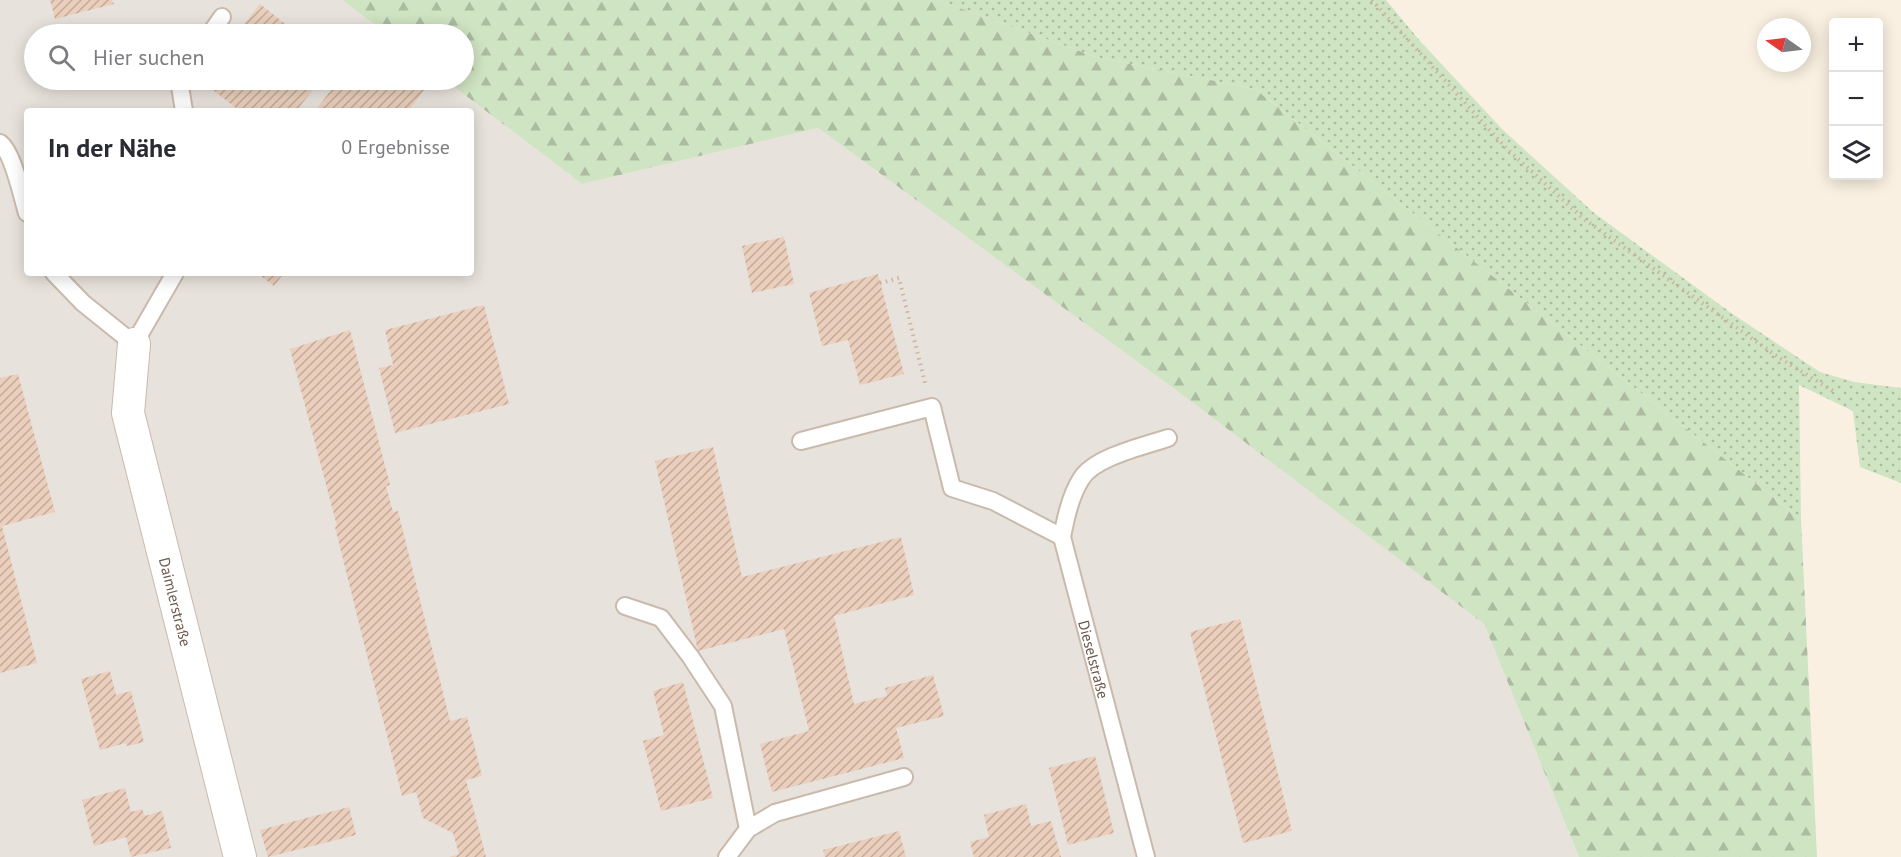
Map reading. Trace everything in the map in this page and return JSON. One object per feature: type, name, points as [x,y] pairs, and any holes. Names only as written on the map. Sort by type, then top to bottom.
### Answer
[{"type":"street","name":"Daimlerstraße","points":[[134,344],[128,413],[240,857]]},
{"type":"lane","points":[[217,24],[222,17]]},
{"type":"lane","points":[[181,90],[184,108]]},
{"type":"lane","points":[[0,143],[9,155],[24,203]]},
{"type":"lane","points":[[57,276],[83,303],[134,344],[173,276]]},
{"type":"lane","points":[[801,441],[932,407],[952,488],[993,501],[1062,537],[1069,507],[1082,477],[1106,458],[1168,438]]},
{"type":"lane","name":"Dieselstraße","points":[[1062,537],[1146,857]]},
{"type":"lane","points":[[625,606],[661,618],[690,656],[723,706],[748,829]]},
{"type":"lane","points":[[727,857],[748,829],[775,813],[904,777]]},
{"type":"path","points":[[1372,0],[1505,147],[1584,219],[1778,357],[1833,391]]},
{"type":"path","points":[[880,283],[899,278],[932,407]]},
{"type":"shaded area","points":[[0,0],[342,0],[374,24],[24,24],[24,90],[458,90],[582,184],[818,128],[1188,399],[1484,624],[1579,857],[0,857]]},
{"type":"green space","points":[[342,0],[937,0],[1096,57],[1255,89],[1801,519],[1817,857],[1579,857],[1484,624],[1188,399],[818,128],[582,184],[458,90],[474,90],[474,24],[374,24]]},
{"type":"green space","points":[[937,0],[1386,0],[1420,41],[1503,130],[1594,213],[1734,315],[1820,372],[1854,382],[1901,388],[1901,483],[1860,467],[1853,411],[1799,385],[1801,519],[1255,89],[1096,57]]},
{"type":"building","points":[[50,0],[112,0],[114,4],[55,19]]},
{"type":"building","points":[[260,4],[285,24],[244,24]]},
{"type":"building","points":[[213,90],[313,90],[298,108],[236,108]]},
{"type":"building","points":[[331,90],[424,90],[410,108],[317,108]]},
{"type":"building","points":[[784,237],[794,284],[752,293],[742,246]]},
{"type":"building","points":[[878,274],[904,374],[860,385],[848,340],[822,346],[809,293]]},
{"type":"building","points":[[261,276],[282,276],[274,286]]},
{"type":"building","points":[[484,305],[509,404],[395,433],[379,368],[393,365],[385,330]]},
{"type":"building","points":[[350,330],[390,485],[386,486],[393,512],[398,511],[450,721],[467,717],[482,776],[466,780],[486,857],[449,857],[459,854],[453,833],[423,818],[416,792],[402,796],[335,527],[337,526],[290,349]]},
{"type":"building","points":[[18,374],[55,512],[2,526],[37,663],[0,673],[0,378]]},
{"type":"building","points":[[713,447],[742,577],[901,537],[914,595],[834,616],[854,704],[887,696],[885,688],[933,675],[944,716],[896,728],[904,758],[772,792],[760,744],[809,731],[784,629],[698,651],[655,461]]},
{"type":"building","points":[[1240,619],[1292,831],[1243,843],[1190,632]]},
{"type":"building","points":[[110,671],[116,695],[131,691],[144,742],[127,746],[126,743],[100,750],[81,679]]},
{"type":"building","points":[[683,682],[713,798],[661,811],[643,741],[664,735],[653,691]]},
{"type":"building","points":[[1095,756],[1114,833],[1068,845],[1049,768]]},
{"type":"building","points":[[125,788],[131,812],[142,809],[145,816],[162,811],[171,848],[131,857],[126,837],[94,846],[82,800]]},
{"type":"building","points":[[1026,804],[1031,826],[1051,821],[1061,857],[974,857],[970,842],[989,837],[984,815]]},
{"type":"building","points":[[349,807],[356,835],[268,857],[260,830]]},
{"type":"building","points":[[899,831],[906,857],[825,857],[823,850]]}]
